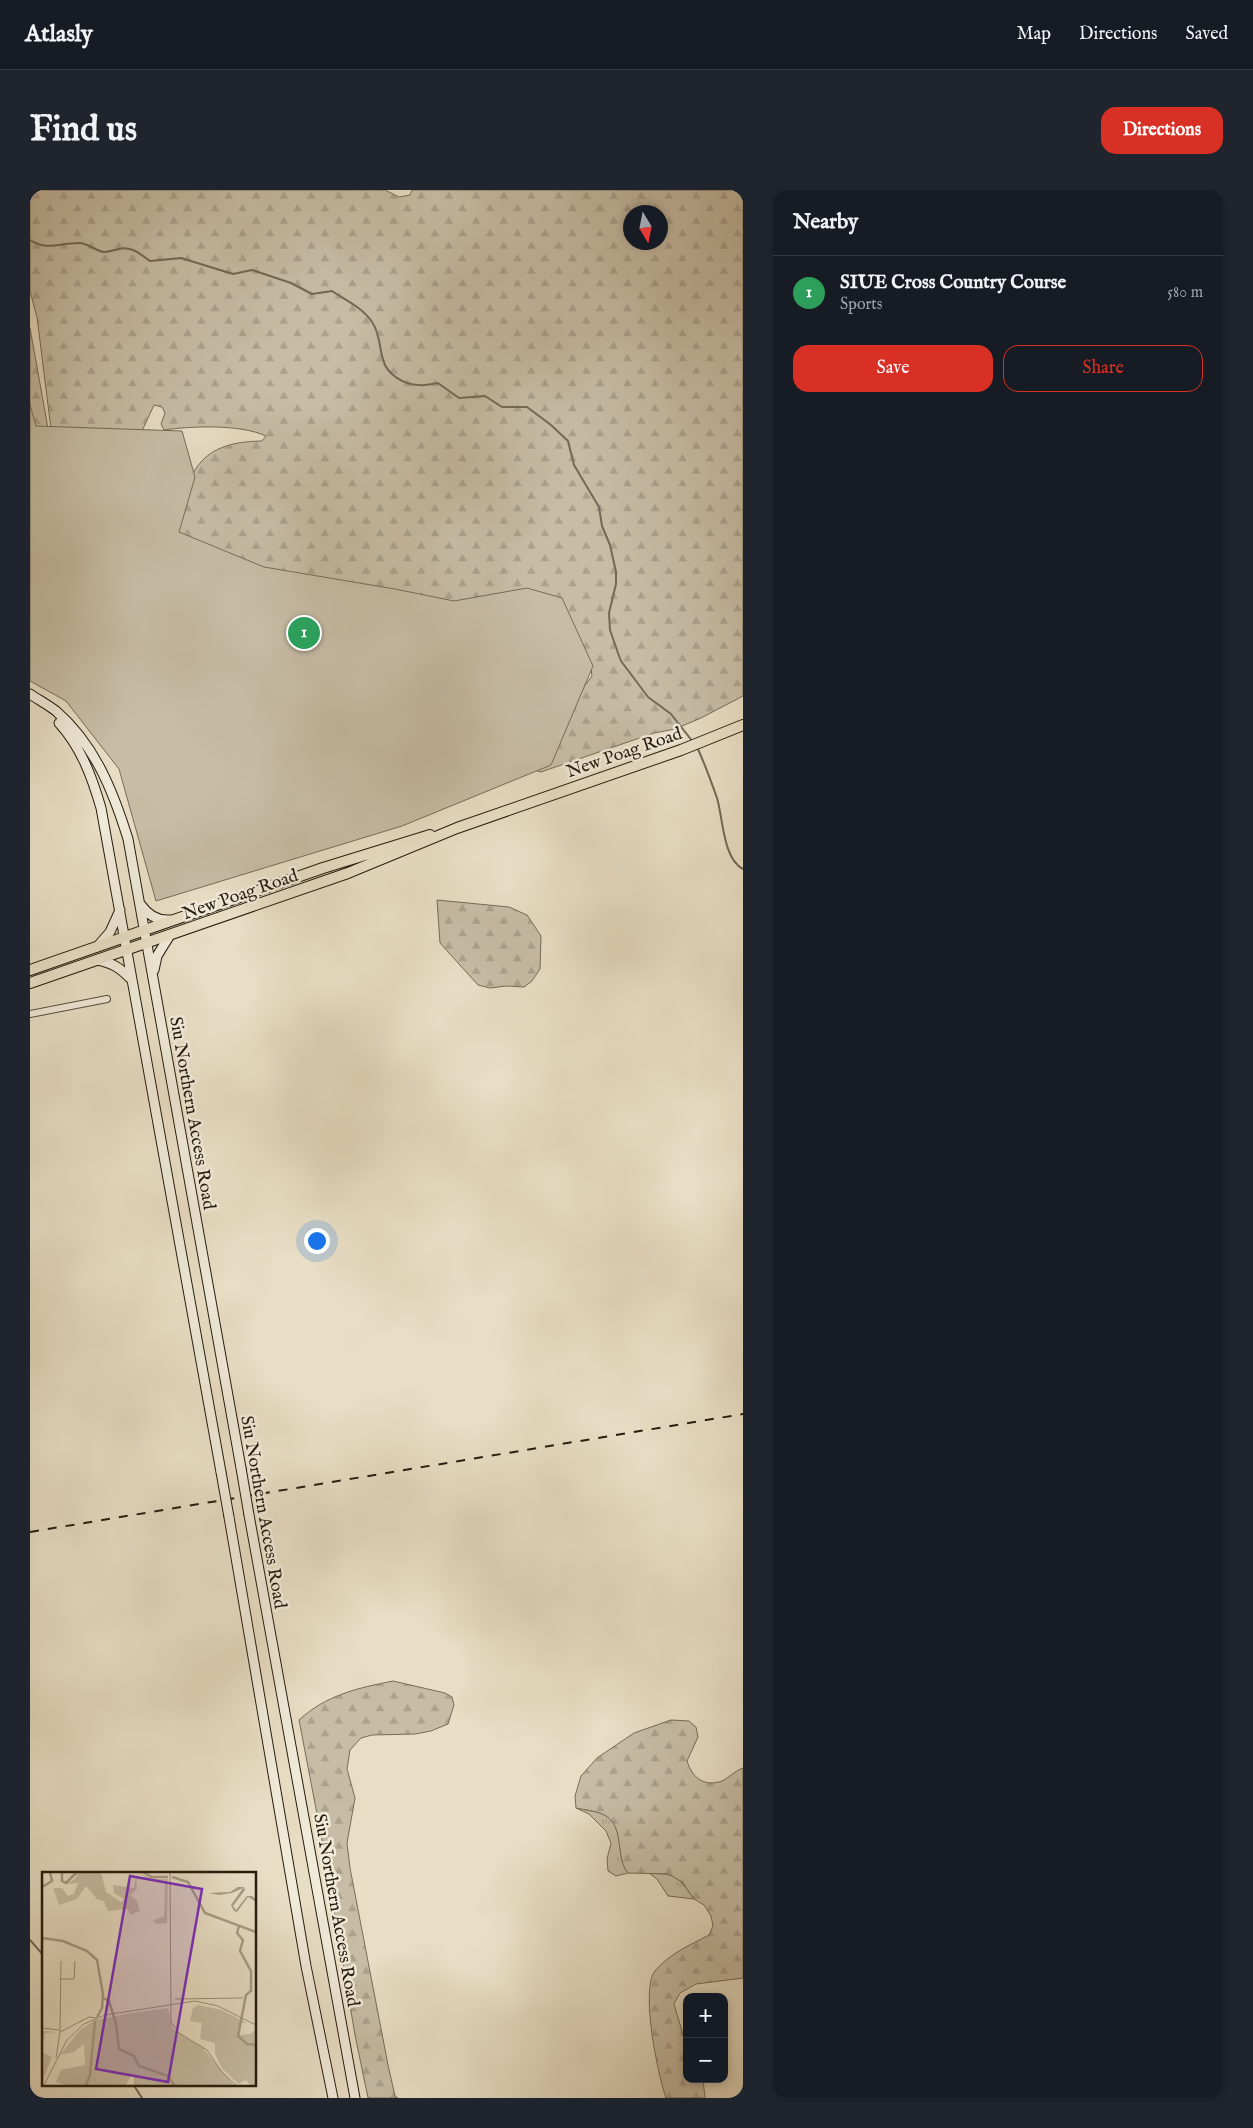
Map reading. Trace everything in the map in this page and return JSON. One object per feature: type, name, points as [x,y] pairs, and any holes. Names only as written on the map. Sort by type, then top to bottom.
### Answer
[{"type":"main road","name":"Siu Northern Access Road","points":[[33,695],[48,705],[65,721],[88,748],[106,779],[128,839],[355,2098]]},
{"type":"main road","name":"Siu Northern Access Road","points":[[33,695],[64,728],[73,741],[88,770],[101,808],[229,1517],[306,1966],[334,2098]]},
{"type":"main road","name":"New Poag Road","points":[[30,983],[348,873],[458,828],[681,750],[743,725]]},
{"type":"main road","name":"New Poag Road","points":[[30,970],[323,868],[402,843],[458,828]]},
{"type":"main road","points":[[140,903],[150,915],[170,920]]},
{"type":"main road","points":[[95,948],[110,932],[120,910]]},
{"type":"main road","points":[[155,983],[154,964],[170,935]]},
{"type":"main road","points":[[96,960],[109,962],[119,967],[131,979]]},
{"type":"street","points":[[30,1014],[107,999]]},
{"type":"green space","points":[[30,190],[385,190],[399,197],[410,195],[412,190],[743,190],[743,696],[675,729],[654,733],[541,772],[537,771],[553,749],[577,699],[592,676],[590,662],[543,616],[267,573],[171,533],[183,495],[197,466],[207,456],[221,448],[239,443],[262,441],[266,436],[243,429],[216,427],[164,430],[161,424],[165,413],[162,407],[154,405],[141,433],[51,429],[37,317],[30,291]]},
{"type":"green space","points":[[30,328],[49,434],[30,430]]},
{"type":"green space","points":[[30,405],[36,426],[182,431],[195,477],[179,532],[264,567],[454,601],[527,588],[562,598],[593,666],[551,765],[402,826],[156,901],[119,769],[66,701],[30,681]]},
{"type":"green space","points":[[437,900],[509,907],[527,915],[541,936],[540,969],[532,981],[524,987],[506,986],[490,988],[478,985],[440,943]]},
{"type":"green space","points":[[393,1681],[445,1693],[452,1697],[454,1705],[448,1724],[431,1731],[415,1734],[372,1735],[361,1738],[350,1750],[347,1769],[355,1798],[347,1843],[350,1868],[388,2065],[395,2096],[398,2098],[368,2098],[299,1720],[320,1704],[343,1694]]},
{"type":"green space","points":[[671,1720],[689,1721],[696,1727],[698,1737],[687,1761],[698,1779],[707,1783],[719,1782],[743,1768],[743,1978],[696,1984],[680,1993],[674,2004],[683,2034],[683,2083],[703,2083],[705,2098],[666,2098],[655,2053],[649,1995],[655,1971],[661,1965],[687,1946],[709,1935],[713,1926],[711,1916],[704,1905],[694,1899],[682,1882],[669,1874],[628,1873],[624,1867],[618,1835],[612,1821],[599,1813],[576,1808],[575,1796],[581,1776],[597,1758],[634,1733]]},
{"type":"green space","points":[[576,1808],[603,1814],[613,1821],[618,1835],[624,1866],[628,1873],[616,1876],[608,1871],[607,1859],[611,1843],[606,1831],[589,1814]]},
{"type":"green space","points":[[649,1873],[665,1874],[676,1878],[684,1885],[694,1899],[668,1896],[657,1879]]},
{"type":"waterway","points":[[30,240],[48,246],[82,243],[104,252],[124,248],[136,251],[150,261],[181,258],[233,274],[252,270],[291,283],[312,294],[332,291],[359,308],[375,326],[385,364],[396,378],[413,384],[438,383],[459,398],[485,396],[502,407],[527,407],[551,425],[568,441],[574,465],[599,507],[602,526],[610,545],[616,572],[616,584],[609,613],[610,630],[621,661],[648,697],[671,714],[693,742]]},
{"type":"waterway","points":[[697,747],[717,798],[731,856],[736,864],[743,869]]},
{"type":"waterway","points":[[30,1940],[42,1954]]},
{"type":"waterway","points":[[134,2086],[142,2098]]},
{"type":"railway","points":[[30,1532],[743,1414]]},
{"type":"place","name":"SIUE Cross Country Course","points":[[304,633]]}]
